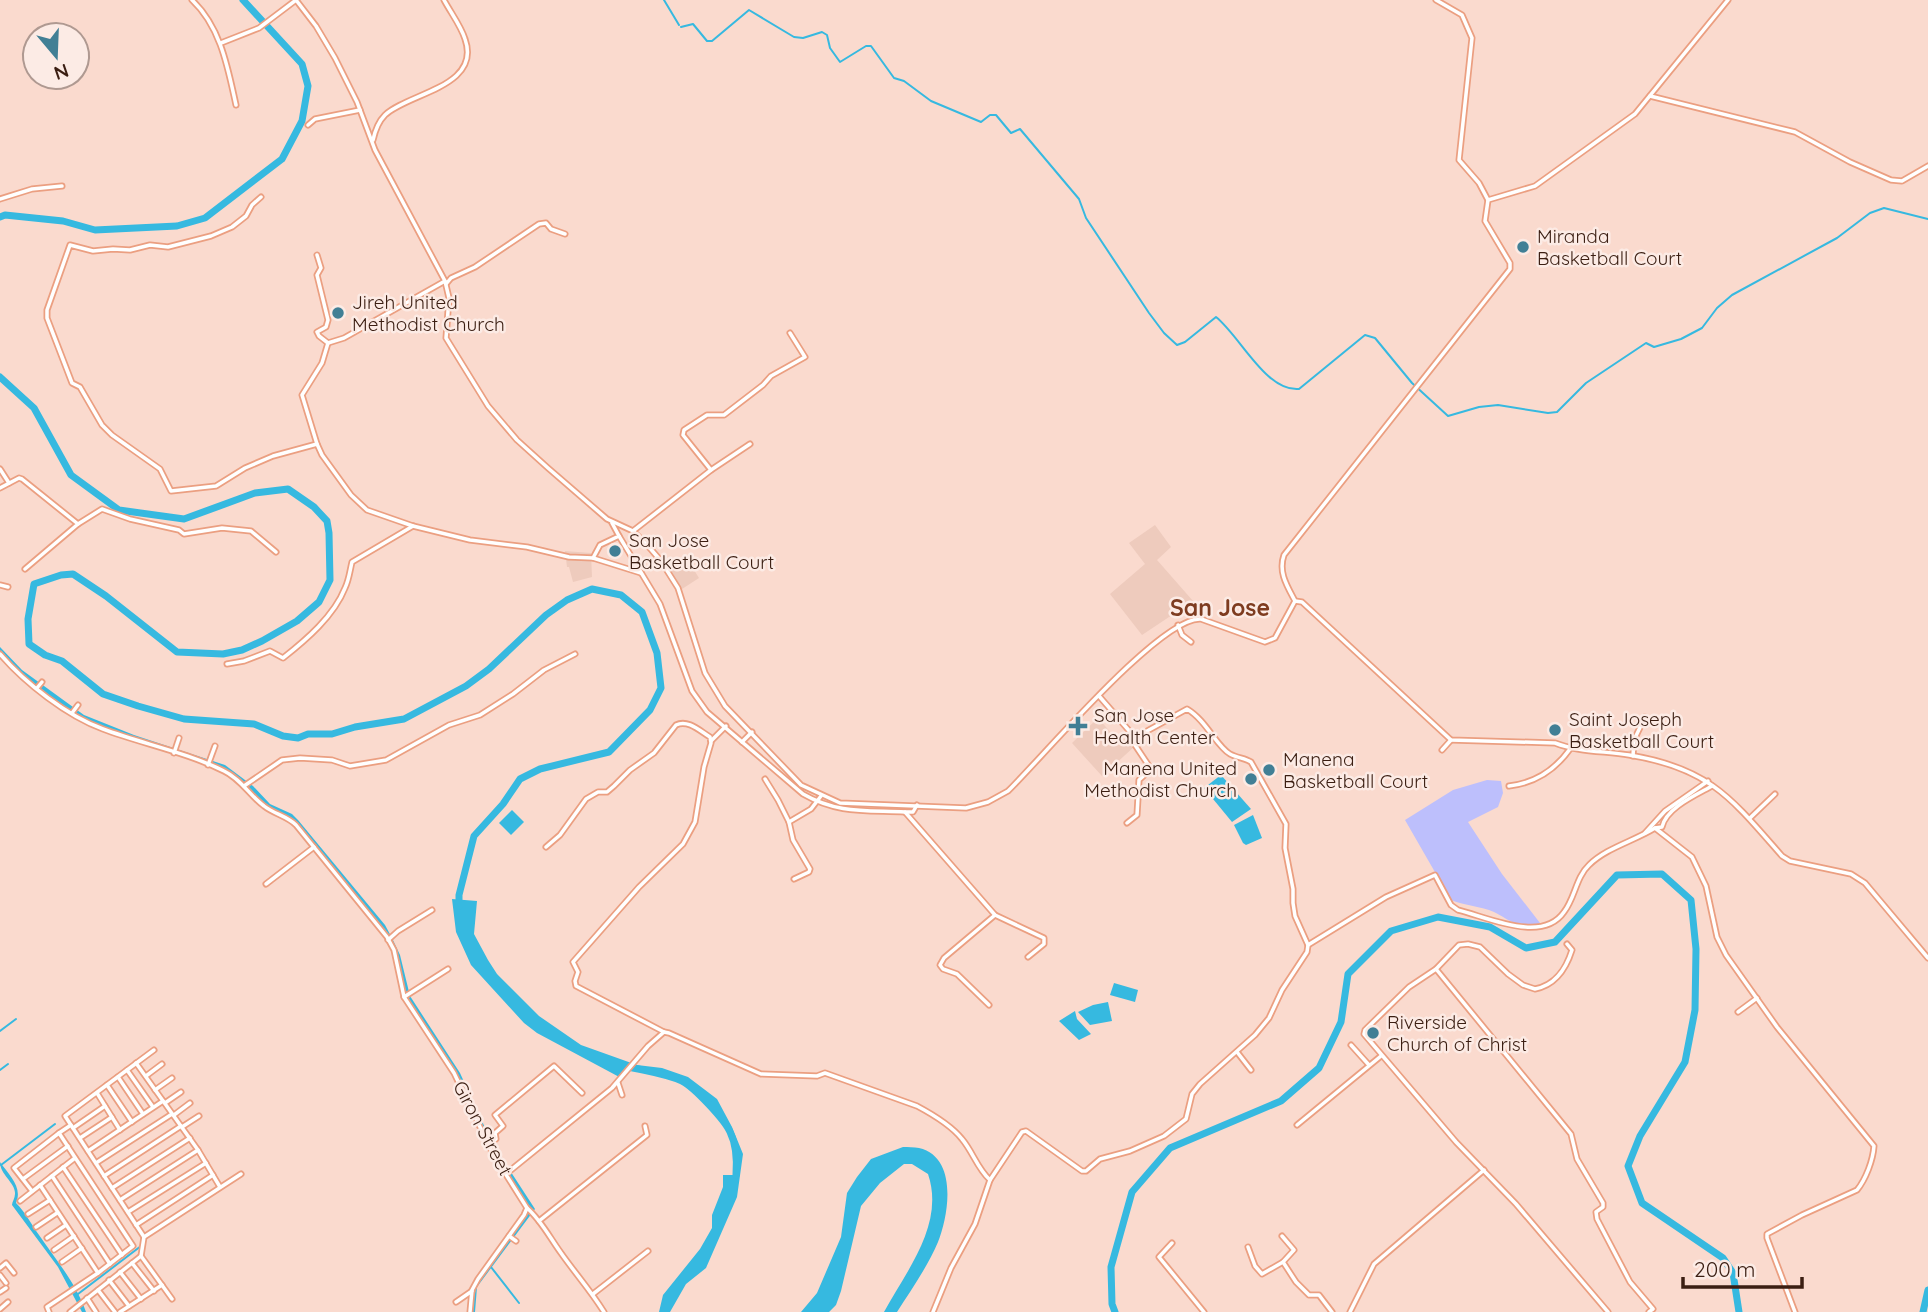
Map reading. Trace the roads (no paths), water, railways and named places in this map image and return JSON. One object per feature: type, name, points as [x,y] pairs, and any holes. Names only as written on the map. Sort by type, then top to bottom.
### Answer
[{"type":"street","points":[[192,0],[206,17],[221,43],[236,106]]},
{"type":"street","points":[[221,43],[259,28],[296,0],[335,58],[372,142],[445,283],[449,298],[446,338],[488,406],[517,440],[612,522],[633,531],[660,561],[678,588],[705,673],[725,706],[801,785],[840,803],[966,808],[988,802],[1008,791],[1138,656],[1178,625],[1193,618],[1201,619],[1255,639],[1272,641],[1290,614],[1295,601],[1282,574],[1280,564],[1284,555],[1510,269],[1510,263],[1485,221],[1488,200],[1479,183],[1459,160],[1472,38],[1462,15],[1436,0]]},
{"type":"street","points":[[372,142],[376,128],[385,115],[423,93],[448,83],[460,71],[466,59],[466,41],[444,0]]},
{"type":"street","points":[[1488,200],[1535,186],[1635,114],[1728,0]]},
{"type":"street","points":[[1650,96],[1795,132],[1850,162],[1891,180],[1902,181],[1928,166]]},
{"type":"street","points":[[308,125],[315,119],[360,110]]},
{"type":"street","points":[[0,199],[32,189],[62,186]]},
{"type":"street","points":[[261,197],[232,228],[169,247],[150,245],[130,250],[113,248],[93,251],[70,245],[47,310],[47,318],[72,383],[80,387],[102,425],[160,469],[171,491],[216,486],[245,468],[273,456],[317,444]]},
{"type":"street","points":[[328,343],[344,338],[475,267],[539,224],[546,223],[551,229],[565,234]]},
{"type":"street","points":[[317,255],[321,268],[317,275],[328,320],[326,327],[317,332],[318,336],[328,343]]},
{"type":"street","points":[[712,470],[683,435],[684,430],[707,415],[724,415],[771,376],[805,358],[790,333]]},
{"type":"street","points":[[328,343],[322,363],[302,391],[317,444],[361,507],[413,526],[470,540],[545,550],[569,557],[593,558],[641,573]]},
{"type":"street","points":[[633,531],[750,444]]},
{"type":"street","points":[[0,469],[9,483]]},
{"type":"street","points":[[0,488],[22,479],[78,524]]},
{"type":"street","points":[[25,569],[99,508],[130,519],[179,530],[184,534],[222,528],[251,531],[276,552]]},
{"type":"street","points":[[612,522],[660,604],[692,691],[707,712],[803,794],[817,802],[837,809],[905,812],[913,811],[917,805]]},
{"type":"street","points":[[227,664],[270,651],[283,658],[315,629],[337,604],[347,586],[352,562],[413,526]]},
{"type":"street","points":[[593,558],[600,545],[619,536]]},
{"type":"street","points":[[0,585],[8,587]]},
{"type":"street","points":[[1295,601],[1302,602],[1451,740],[1555,743],[1570,749],[1633,755],[1668,763],[1707,781],[1733,800],[1790,861],[1851,874],[1865,883],[1928,958]]},
{"type":"street","points":[[1178,625],[1182,635],[1191,642]]},
{"type":"street","name":"Giron Street","points":[[0,654],[17,673],[75,710],[92,725],[221,767],[245,784],[265,807],[286,814],[300,824],[314,847],[390,939],[397,955],[406,996],[451,1062],[484,1133],[531,1211],[604,1312]]},
{"type":"street","points":[[245,784],[282,760],[332,760],[350,766],[386,760],[449,725],[486,712],[544,670],[575,654]]},
{"type":"street","points":[[37,688],[42,682]]},
{"type":"street","points":[[933,1312],[951,1268],[975,1224],[990,1180],[1022,1132],[1026,1131],[1082,1171],[1086,1171],[1100,1159],[1164,1136],[1184,1123],[1188,1115],[1189,1100],[1199,1084],[1237,1052],[1269,1018],[1282,989],[1307,952],[1308,945],[1295,916],[1285,848],[1286,824],[1251,762],[1229,754],[1198,715],[1187,709],[1138,736],[1132,734],[1099,695]]},
{"type":"street","points":[[1633,755],[1634,740],[1645,717]]},
{"type":"street","points":[[546,847],[560,835],[586,799],[598,792],[607,792],[630,770],[654,753],[676,725],[689,724],[710,737],[711,741]]},
{"type":"street","points":[[726,726],[711,741],[695,822],[682,844],[639,887],[573,962],[578,975],[576,986],[664,1032],[761,1074],[817,1076],[825,1073],[917,1106],[931,1113],[961,1138],[981,1171],[990,1180]]},
{"type":"street","points":[[122,735],[125,727]]},
{"type":"street","points":[[742,741],[751,732]]},
{"type":"street","points":[[1127,823],[1137,815],[1139,780],[1149,769],[1142,753],[1133,742],[1132,734]]},
{"type":"street","points":[[175,750],[179,738]]},
{"type":"street","points":[[1442,750],[1451,740]]},
{"type":"street","points":[[208,764],[215,746]]},
{"type":"street","points":[[1509,786],[1532,781],[1544,775],[1570,749]]},
{"type":"street","points":[[765,779],[789,822],[793,840],[810,871],[793,879]]},
{"type":"street","points":[[1641,837],[1665,811],[1707,781]]},
{"type":"street","points":[[1308,945],[1387,897],[1435,875],[1451,905],[1458,909],[1524,928],[1551,923],[1565,912],[1587,866],[1606,853],[1662,827],[1663,821],[1672,812],[1713,785]]},
{"type":"street","points":[[1750,818],[1775,794]]},
{"type":"street","points":[[789,822],[811,809],[821,796]]},
{"type":"street","points":[[905,812],[995,915],[1044,938],[1044,944],[1028,957]]},
{"type":"street","points":[[1655,828],[1692,857],[1706,886],[1717,937],[1726,955],[1794,1048],[1874,1146],[1862,1184],[1857,1190],[1802,1214],[1767,1234],[1795,1312]]},
{"type":"street","points":[[266,884],[314,847]]},
{"type":"street","points":[[390,939],[432,910]]},
{"type":"street","points":[[989,1005],[957,974],[943,969],[940,961],[995,915]]},
{"type":"street","points":[[1567,944],[1572,950],[1560,976],[1539,988],[1523,985],[1480,947],[1460,945],[1436,970],[1409,987],[1365,1030],[1365,1037],[1456,1142],[1516,1204],[1608,1312]]},
{"type":"street","points":[[406,996],[448,969]]},
{"type":"street","points":[[1436,970],[1571,1133],[1577,1159],[1603,1203],[1596,1212],[1597,1219],[1630,1282],[1653,1309],[1649,1312]]},
{"type":"street","points":[[1738,1012],[1757,998]]},
{"type":"street","points":[[508,1173],[620,1081],[664,1032]]},
{"type":"street","points":[[1351,1045],[1369,1065]]},
{"type":"street","points":[[70,1312],[141,1256],[144,1237],[65,1116],[154,1050]]},
{"type":"street","points":[[1237,1052],[1251,1070]]},
{"type":"street","points":[[1297,1125],[1381,1056]]},
{"type":"street","points":[[136,1063],[190,1138],[220,1187]]},
{"type":"street","points":[[146,1076],[162,1063]]},
{"type":"street","points":[[490,1143],[496,1139],[495,1133],[502,1126],[495,1115],[554,1066],[582,1093]]},
{"type":"street","points":[[455,1073],[461,1069]]},
{"type":"street","points":[[127,1070],[153,1107]]},
{"type":"street","points":[[118,1077],[143,1114]]},
{"type":"street","points":[[155,1090],[172,1078]]},
{"type":"street","points":[[620,1081],[622,1095]]},
{"type":"street","points":[[107,1085],[132,1122]]},
{"type":"street","points":[[88,1151],[153,1107],[181,1092]]},
{"type":"street","points":[[96,1093],[120,1130]]},
{"type":"street","points":[[96,1163],[190,1103]]},
{"type":"street","points":[[32,1191],[14,1168],[59,1133],[105,1107]]},
{"type":"street","points":[[104,1176],[199,1116]]},
{"type":"street","points":[[80,1138],[112,1117]]},
{"type":"street","points":[[539,1221],[647,1135],[645,1126]]},
{"type":"street","points":[[484,1133],[491,1130]]},
{"type":"street","points":[[50,1312],[47,1307],[133,1246],[59,1133]]},
{"type":"street","points":[[112,1188],[190,1138]]},
{"type":"street","points":[[23,1179],[68,1146]]},
{"type":"street","points":[[120,1200],[198,1150]]},
{"type":"street","points":[[20,1201],[75,1158]]},
{"type":"street","points":[[128,1212],[206,1163]]},
{"type":"street","points":[[63,1167],[122,1255]]},
{"type":"street","points":[[1350,1312],[1374,1264],[1484,1170]]},
{"type":"street","points":[[144,1237],[241,1174]]},
{"type":"street","points":[[136,1225],[213,1175]]},
{"type":"street","points":[[51,1176],[110,1264]]},
{"type":"street","points":[[40,1185],[98,1273]]},
{"type":"street","points":[[28,1214],[50,1200]]},
{"type":"street","points":[[470,1312],[472,1291],[481,1273],[512,1238],[531,1211]]},
{"type":"street","points":[[36,1227],[58,1212]]},
{"type":"street","points":[[47,1238],[66,1225]]},
{"type":"street","points":[[54,1250],[74,1236]]},
{"type":"street","points":[[1248,1247],[1255,1266],[1262,1274],[1283,1262],[1294,1251],[1282,1236]]},
{"type":"street","points":[[1172,1243],[1159,1257],[1204,1312]]},
{"type":"street","points":[[62,1262],[82,1248]]},
{"type":"street","points":[[593,1294],[648,1251]]},
{"type":"street","points":[[141,1256],[172,1299]]},
{"type":"street","points":[[1283,1262],[1296,1282],[1309,1295],[1319,1295],[1332,1312]]},
{"type":"street","points":[[0,1268],[6,1263],[14,1273]]},
{"type":"street","points":[[132,1263],[154,1291]]},
{"type":"street","points":[[120,1272],[141,1299]]},
{"type":"street","points":[[0,1275],[6,1285],[0,1292]]},
{"type":"street","points":[[109,1280],[129,1306]]},
{"type":"street","points":[[120,1312],[162,1285]]},
{"type":"street","points":[[97,1290],[115,1312]]},
{"type":"street","points":[[456,1302],[472,1291]]},
{"type":"street","points":[[87,1298],[96,1312]]},
{"type":"street","points":[[0,1309],[8,1302]]},
{"type":"waterway","points":[[0,217],[5,215],[63,221],[95,230],[177,226],[205,218],[282,159],[302,121],[308,86],[302,64],[243,0]]},
{"type":"waterway","points":[[664,0],[679,25]]},
{"type":"waterway","points":[[681,27],[693,24],[707,41],[712,41],[749,10],[794,37],[803,38],[822,32],[827,35],[830,48],[840,62],[866,46],[871,46],[894,78],[904,81],[931,101],[981,122],[990,115],[996,115],[1011,133],[1020,129],[1079,199],[1086,218],[1149,313],[1177,345],[1185,342],[1216,317],[1275,382],[1287,388],[1299,389],[1365,335],[1375,338],[1412,383],[1448,416],[1479,407],[1498,405],[1557,412],[1586,383],[1646,343],[1654,347],[1681,339],[1702,328],[1717,308],[1732,295],[1837,238],[1870,213],[1884,208],[1928,219]]},
{"type":"waterway","points":[[0,377],[34,408],[71,475],[119,510],[184,519],[255,493],[288,489],[314,507],[327,521],[330,580],[319,602],[297,621],[242,650],[223,654],[177,652],[106,596],[73,574],[34,584],[28,619],[29,644],[45,655],[62,661],[103,694],[184,719],[254,724],[283,736],[298,738],[308,734],[332,734],[355,727],[404,719],[466,686],[489,669],[546,615],[567,600],[592,589],[621,595],[642,612],[657,653],[661,688],[650,710],[609,752],[540,769],[520,779],[503,804],[474,836],[459,895],[459,906]]},
{"type":"waterway","points":[[1115,1312],[1112,1304],[1111,1267],[1132,1192],[1170,1148],[1281,1101],[1319,1068],[1341,1022],[1348,974],[1391,931],[1438,917],[1490,927],[1526,948],[1555,942],[1617,875],[1662,874],[1691,900],[1696,949],[1695,1010],[1685,1062],[1640,1136],[1628,1166],[1642,1203],[1723,1258],[1733,1273],[1739,1312]]},
{"type":"waterway","points":[[0,1031],[16,1019]]},
{"type":"waterway","points":[[0,1070],[8,1064]]},
{"type":"waterway","points":[[625,1066],[682,1081],[701,1097],[730,1132],[736,1153],[736,1175]]},
{"type":"waterway","points":[[1,1165],[55,1124]]},
{"type":"waterway","points":[[78,1294],[141,1246]]},
{"type":"waterway","points":[[491,1267],[519,1303]]},
{"type":"waterway","points":[[1923,1312],[1928,1290]]},
{"type":"place","name":"Miranda Basketball Court","points":[[1523,247]]},
{"type":"place","name":"Jireh United Methodist Church","points":[[338,313]]},
{"type":"place","name":"San Jose Basketball Court","points":[[615,551]]},
{"type":"place","name":"San Jose Health Center","points":[[1078,726]]},
{"type":"place","name":"Saint Joseph Basketball Court","points":[[1555,730]]},
{"type":"place","name":"Manena Basketball Court","points":[[1269,770]]},
{"type":"place","name":"Manena United Methodist Church","points":[[1251,779]]},
{"type":"place","name":"Riverside Church of Christ","points":[[1373,1033]]},
{"type":"district","name":"San Jose","points":[[1220,608]]}]
